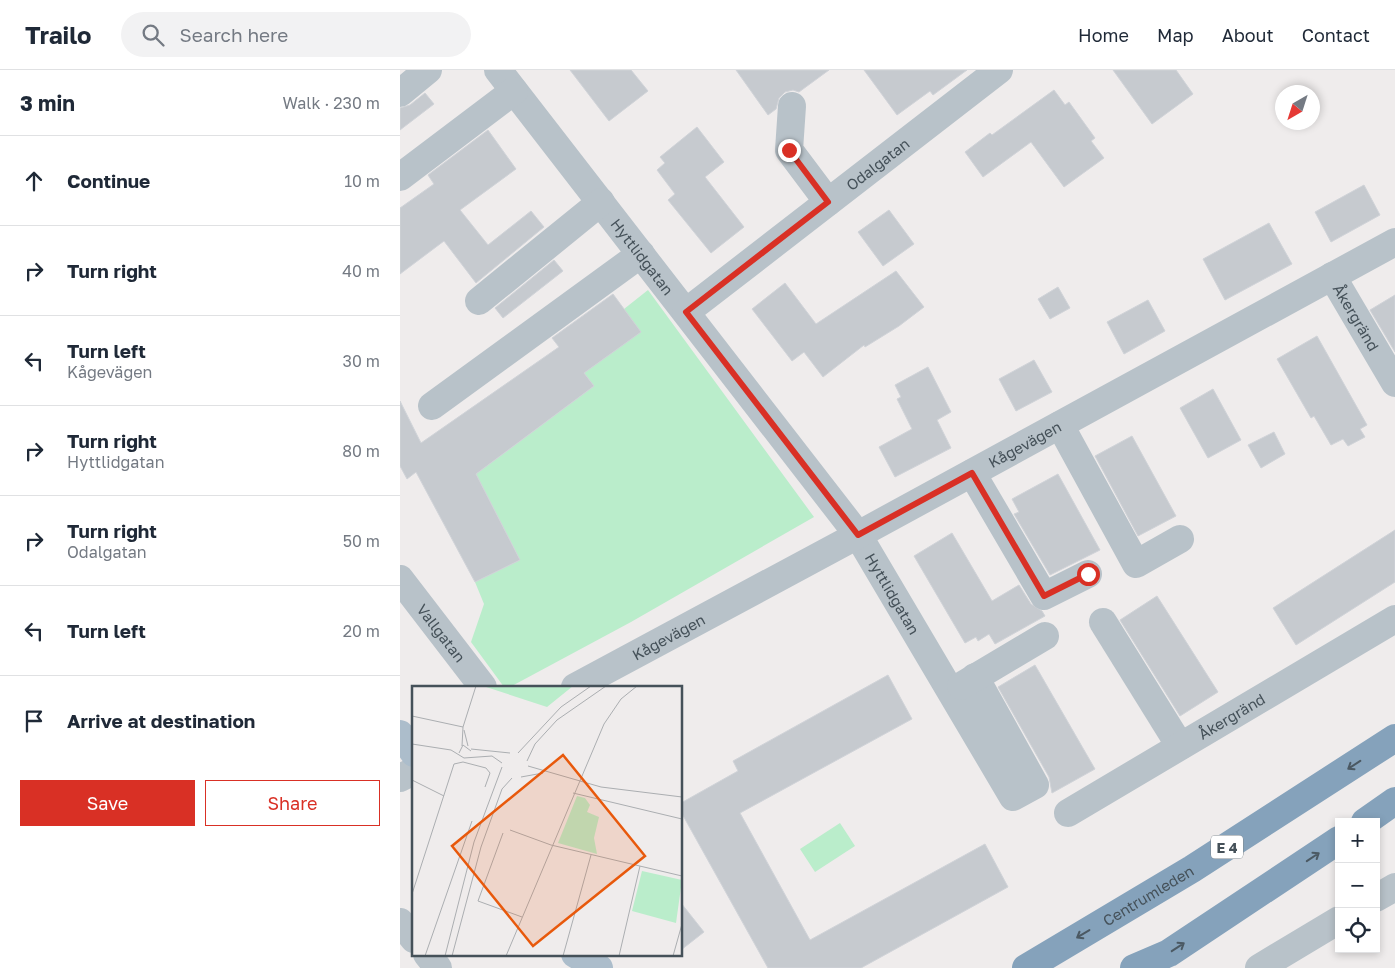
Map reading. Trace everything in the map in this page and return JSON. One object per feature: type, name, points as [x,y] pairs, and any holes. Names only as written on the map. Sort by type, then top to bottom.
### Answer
[{"type":"highway","name":"Centrumleden","points":[[1026,968],[1192,869],[1395,738]]},
{"type":"highway","points":[[1371,818],[1395,801]]},
{"type":"highway","points":[[1134,968],[1169,952],[1335,843]]},
{"type":"main road","points":[[400,734],[412,750]]},
{"type":"main road","points":[[568,956],[577,968]]},
{"type":"main road","points":[[578,956],[599,968]]},
{"type":"street","points":[[400,93],[428,70]]},
{"type":"street","name":"Odalgatan","points":[[686,312],[999,70]]},
{"type":"street","points":[[400,177],[506,80]]},
{"type":"street","name":"Hyttlidgatan","points":[[506,80],[858,535],[1013,797],[1035,785],[976,677]]},
{"type":"street","points":[[792,106],[789,150],[828,202]]},
{"type":"street","points":[[479,301],[601,202]]},
{"type":"street","name":"Kågevägen","points":[[577,686],[1395,242]]},
{"type":"street","points":[[432,406],[641,254]]},
{"type":"street","name":"Åkergränd","points":[[1332,276],[1395,383]]},
{"type":"street","points":[[1060,425],[1136,564],[1180,539]]},
{"type":"street","points":[[972,473],[1044,596],[1088,574]]},
{"type":"street","name":"Vallgatan","points":[[400,579],[482,686]]},
{"type":"street","name":"Åkergränd","points":[[1068,813],[1395,619]]},
{"type":"street","points":[[1103,622],[1180,746]]},
{"type":"street","points":[[951,692],[1045,636]]},
{"type":"street","points":[[400,778],[412,772]]},
{"type":"street","points":[[1380,896],[1395,887]]},
{"type":"street","points":[[400,922],[412,937]]},
{"type":"street","points":[[1259,968],[1335,922]]},
{"type":"street","points":[[429,956],[438,968]]},
{"type":"green space","points":[[648,290],[814,517],[631,622],[512,686],[503,686],[471,642],[484,604],[475,582],[520,560],[476,474],[594,386],[584,373],[640,332],[624,309]]},
{"type":"green space","points":[[840,823],[855,846],[815,872],[800,849]]},
{"type":"building","points":[[570,70],[631,70],[648,91],[609,121]]},
{"type":"building","points":[[736,70],[829,70],[799,92],[793,90],[785,92],[779,98],[776,109],[768,115]]},
{"type":"building","points":[[864,70],[967,70],[933,95],[930,91],[897,115]]},
{"type":"building","points":[[1113,70],[1176,70],[1193,94],[1152,124]]},
{"type":"building","points":[[1054,90],[1065,105],[1069,102],[1095,138],[1091,141],[1104,158],[1064,187],[1031,142],[983,177],[965,152]]},
{"type":"building","points":[[425,93],[434,104],[400,130],[400,108],[410,105]]},
{"type":"building","points":[[697,127],[724,162],[705,177],[744,227],[711,253],[668,200],[675,194],[657,170],[665,163],[660,157]]},
{"type":"building","points":[[488,130],[516,169],[460,210],[488,245],[531,211],[544,227],[476,283],[444,241],[400,274],[400,208],[434,184],[428,175]]},
{"type":"building","points":[[1364,185],[1380,215],[1331,242],[1315,212]]},
{"type":"building","points":[[889,210],[914,244],[883,266],[858,232]]},
{"type":"building","points":[[1269,223],[1292,264],[1225,300],[1203,259]]},
{"type":"building","points":[[554,260],[563,271],[503,318],[495,308]]},
{"type":"building","points":[[896,271],[924,307],[899,326],[865,347],[864,345],[823,377],[804,352],[792,361],[752,309],[785,283],[816,324]]},
{"type":"building","points":[[1058,287],[1070,308],[1050,319],[1038,299]]},
{"type":"building","points":[[613,294],[641,332],[584,373],[594,386],[476,474],[520,560],[475,582],[416,472],[407,479],[400,466],[400,401],[421,443],[559,347],[552,338]]},
{"type":"building","points":[[1395,295],[1395,352],[1370,310]]},
{"type":"building","points":[[1148,300],[1165,331],[1124,354],[1107,322]]},
{"type":"building","points":[[1317,336],[1367,425],[1360,429],[1365,437],[1348,446],[1343,439],[1331,445],[1314,416],[1311,418],[1277,359]]},
{"type":"building","points":[[1034,360],[1052,392],[1016,411],[999,379]]},
{"type":"building","points":[[928,367],[951,412],[937,420],[951,448],[895,477],[879,447],[912,429],[897,399],[901,397],[895,385]]},
{"type":"building","points":[[1213,389],[1241,440],[1208,458],[1180,408]]},
{"type":"building","points":[[1274,432],[1285,454],[1261,468],[1248,445]]},
{"type":"building","points":[[1132,436],[1176,516],[1138,536],[1095,456]]},
{"type":"building","points":[[1058,474],[1100,550],[1050,575],[1014,514],[1019,512],[1012,499]]},
{"type":"building","points":[[1395,530],[1395,582],[1296,645],[1273,608]]},
{"type":"building","points":[[952,533],[992,601],[1019,585],[1031,604],[1042,611],[1045,616],[995,644],[989,634],[978,641],[976,637],[965,643],[914,556]]},
{"type":"building","points":[[1157,596],[1218,692],[1180,716],[1120,620]]},
{"type":"building","points":[[1035,665],[1095,769],[1052,793],[1049,777],[998,687]]},
{"type":"building","points":[[888,675],[912,719],[740,813],[810,940],[985,844],[1008,887],[861,968],[768,968],[682,814],[682,802],[738,771],[733,761]]},
{"type":"building","points":[[682,904],[704,932],[682,949]]},
{"type":"route","points":[[789,150],[828,202],[686,312],[858,535],[972,473],[1044,596],[1088,574]]}]
